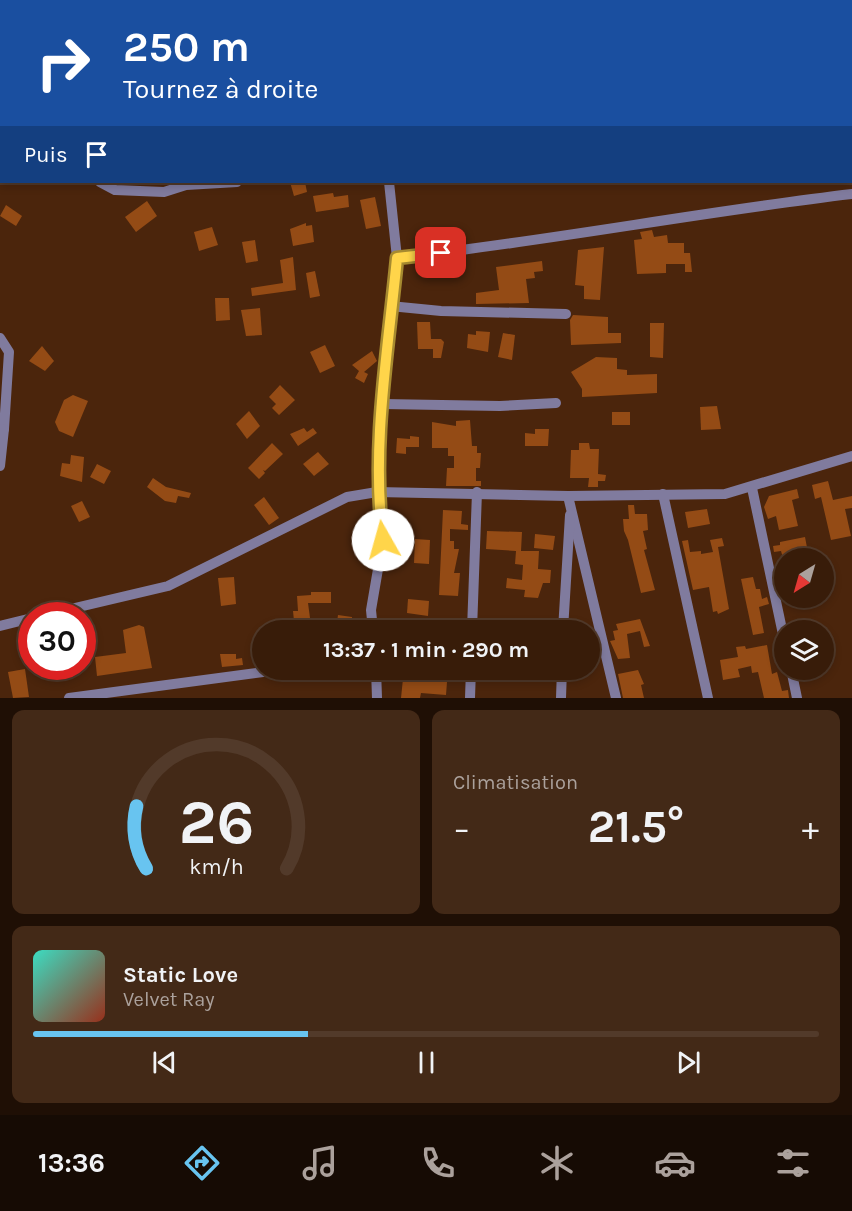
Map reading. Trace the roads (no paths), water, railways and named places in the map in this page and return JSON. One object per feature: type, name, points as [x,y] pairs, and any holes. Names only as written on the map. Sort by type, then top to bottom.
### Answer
[{"type":"street","points":[[102,183],[115,190],[164,192],[186,185],[220,183]]},
{"type":"street","points":[[372,620],[371,610],[383,540],[377,492],[390,306],[397,258],[388,183]]},
{"type":"street","points":[[397,258],[509,244],[756,205],[852,194]]},
{"type":"street","points":[[390,306],[441,311],[566,314]]},
{"type":"street","points":[[0,338],[9,352],[0,465]]},
{"type":"street","points":[[383,404],[500,406],[556,403]]},
{"type":"street","points":[[96,603],[168,586],[347,497],[377,492],[477,492],[570,499],[663,494],[725,495],[852,457]]},
{"type":"street","points":[[752,488],[780,620]]},
{"type":"street","points":[[472,620],[477,492]]},
{"type":"street","points":[[663,494],[708,698]]},
{"type":"street","points":[[564,620],[570,499]]},
{"type":"street","points":[[570,499],[616,698]]},
{"type":"street","points":[[0,627],[18,622]]},
{"type":"street","points":[[69,698],[252,674]]},
{"type":"street","points":[[376,680],[376,698]]},
{"type":"street","points":[[470,698],[471,680]]},
{"type":"street","points":[[561,698],[562,680]]},
{"type":"street","points":[[793,680],[797,698]]}]
